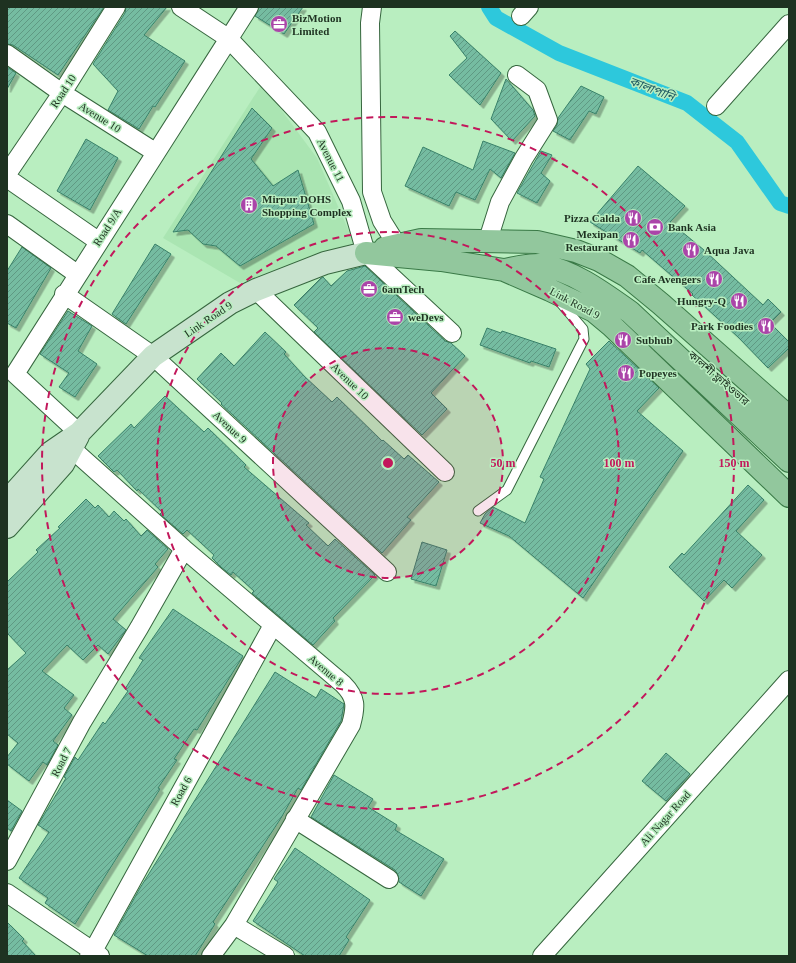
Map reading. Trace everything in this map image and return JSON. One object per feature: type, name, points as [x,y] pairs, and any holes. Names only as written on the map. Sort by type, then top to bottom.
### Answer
[{"type":"main road","name":"Link Road 9","points":[[7,527],[63,464],[75,441],[153,356],[230,303],[256,290],[325,263],[421,240],[537,242],[576,251],[599,260],[627,276],[712,348],[789,417]]},
{"type":"main road","name":"কালশী ফ্লাইওভার","points":[[495,241],[535,259],[569,264],[590,274],[625,297],[789,439]]},
{"type":"main road","name":"Link Road 9","points":[[366,253],[441,260],[504,270],[594,311],[612,326],[789,496]]},
{"type":"main road","points":[[504,270],[535,259],[575,276],[630,312],[789,461]]},
{"type":"main road","name":"Link Road 9","points":[[7,501],[50,453],[75,441]]},
{"type":"street","name":"Road 10","points":[[7,174],[62,93],[116,7]]},
{"type":"street","name":"Avenue 11","points":[[181,7],[228,38],[317,132],[351,201],[366,253]]},
{"type":"street","name":"Road 9/A","points":[[75,441],[11,371],[64,294],[249,7]]},
{"type":"street","points":[[372,7],[370,22],[372,192],[382,221],[397,245]]},
{"type":"street","points":[[716,106],[789,24]]},
{"type":"street","name":"Avenue 10","points":[[7,54],[62,93],[155,152]]},
{"type":"street","points":[[495,241],[500,202],[524,158],[548,120],[537,90],[517,75]]},
{"type":"street","points":[[7,178],[98,241]]},
{"type":"street","points":[[7,224],[77,274]]},
{"type":"street","points":[[366,253],[452,333]]},
{"type":"street","name":"Avenue 10","points":[[256,290],[445,472]]},
{"type":"street","name":"Avenue 9","points":[[64,294],[153,356],[387,572]]},
{"type":"street","name":"Avenue 8","points":[[75,441],[184,549],[353,694],[355,712],[351,725],[234,925],[211,956]]},
{"type":"street","name":"Road 7","points":[[7,861],[82,722],[118,664],[184,549]]},
{"type":"street","name":"Road 6","points":[[94,954],[273,625]]},
{"type":"street","name":"Ali Nagar Road","points":[[542,956],[789,680]]},
{"type":"street","points":[[295,819],[388,879]]},
{"type":"street","points":[[7,893],[94,954]]},
{"type":"street","points":[[234,925],[285,956]]},
{"type":"lane","points":[[478,511],[507,490],[584,339],[583,329],[550,290]]},
{"type":"shaded area","points":[[262,84],[317,158],[354,243],[240,283],[163,238]]},
{"type":"building","points":[[7,7],[104,7],[58,75],[13,45],[7,44]]},
{"type":"building","points":[[126,7],[167,7],[144,35],[185,61],[155,107],[153,106],[139,129],[108,110],[118,91],[93,64],[125,13]]},
{"type":"building","name":"BizMotion Limited","points":[[259,7],[303,7],[284,34],[255,16]]},
{"type":"building","points":[[455,31],[501,73],[480,105],[449,75],[467,58],[450,36]]},
{"type":"building","points":[[7,67],[16,73],[7,89]]},
{"type":"building","points":[[506,79],[533,110],[535,116],[512,141],[491,119]]},
{"type":"building","points":[[581,86],[604,97],[596,114],[589,111],[570,140],[553,131],[557,125],[558,118]]},
{"type":"building","name":"Mirpur DOHS Shopping Complex","points":[[252,108],[272,128],[251,159],[273,186],[298,170],[314,224],[240,266],[216,246],[203,244],[188,230],[173,232]]},
{"type":"building","points":[[86,139],[118,158],[90,210],[57,191]]},
{"type":"building","points":[[483,141],[515,153],[501,178],[490,169],[475,200],[456,192],[449,206],[405,186],[423,147],[473,170]]},
{"type":"building","points":[[541,151],[552,155],[541,173],[550,181],[537,203],[517,193]]},
{"type":"building","points":[[638,166],[685,206],[670,222],[704,250],[763,305],[768,299],[781,312],[770,323],[789,342],[789,348],[768,368],[738,337],[692,295],[693,294],[642,250],[640,253],[590,222]]},
{"type":"building","points":[[155,244],[171,254],[126,324],[112,314]]},
{"type":"building","points":[[22,247],[51,268],[16,328],[7,323],[7,271]]},
{"type":"building","points":[[365,266],[445,341],[451,343],[465,356],[431,393],[447,409],[422,435],[314,332],[318,328],[294,305],[321,278],[323,277],[331,286],[347,271]]},
{"type":"building","points":[[68,311],[92,326],[78,351],[97,364],[75,397],[59,387],[69,373],[40,354]]},
{"type":"building","points":[[487,328],[501,333],[502,331],[556,349],[549,367],[531,361],[530,363],[480,345]]},
{"type":"building","points":[[265,332],[286,352],[284,354],[304,376],[332,402],[337,397],[382,441],[383,440],[404,459],[408,455],[439,482],[407,517],[411,520],[382,553],[221,404],[222,403],[197,379],[221,353],[234,366]]},
{"type":"building","points":[[609,341],[659,388],[637,411],[683,451],[583,598],[509,536],[480,523],[485,514],[493,507],[525,523],[544,479],[540,477],[590,369],[586,364]]},
{"type":"building","points":[[165,396],[204,432],[208,428],[246,465],[244,467],[309,523],[306,525],[328,546],[335,539],[375,575],[333,618],[335,621],[313,645],[252,593],[254,591],[233,572],[231,575],[221,567],[212,558],[214,555],[187,530],[183,534],[160,514],[162,512],[138,489],[137,491],[117,470],[114,472],[98,456],[131,424],[134,428]]},
{"type":"building","points":[[748,485],[764,500],[736,531],[762,555],[732,588],[724,580],[704,601],[669,567],[682,553],[684,555]]},
{"type":"building","points":[[86,499],[95,508],[98,505],[109,517],[114,511],[124,521],[126,519],[141,536],[147,530],[168,549],[155,564],[158,567],[113,619],[126,630],[108,654],[98,645],[83,660],[67,645],[42,671],[74,695],[64,708],[72,715],[53,741],[58,745],[47,765],[43,762],[29,781],[7,764],[7,757],[18,743],[7,734],[7,670],[26,653],[7,633],[7,582],[38,552],[36,550],[60,528],[58,527]]},
{"type":"building","points":[[422,542],[447,550],[436,586],[411,579]]},
{"type":"building","points":[[173,609],[243,656],[197,730],[194,729],[174,759],[177,760],[158,788],[160,789],[75,924],[45,903],[48,898],[19,878],[49,832],[38,825],[66,778],[64,777],[75,757],[78,760],[103,722],[105,724],[128,691],[125,689],[143,660],[139,658]]},
{"type":"building","points":[[275,672],[316,698],[321,689],[344,704],[341,721],[301,790],[298,788],[281,818],[213,922],[215,924],[195,956],[148,956],[114,935],[140,888]]},
{"type":"building","points":[[666,753],[690,774],[666,801],[642,781]]},
{"type":"building","points":[[334,775],[373,799],[368,807],[397,825],[395,830],[444,859],[421,896],[399,882],[398,875],[395,870],[311,817]]},
{"type":"building","points":[[7,800],[22,811],[11,831],[7,828]]},
{"type":"building","points":[[295,848],[370,900],[346,937],[349,940],[339,956],[305,956],[253,921],[278,882],[274,879]]},
{"type":"building","points":[[7,922],[24,939],[22,941],[36,956],[7,956]]},
{"type":"waterway","name":"কালাপানি","points":[[489,7],[496,18],[559,53],[687,103],[737,142],[780,203],[789,206]]},
{"type":"place","name":"BizMotion Limited","points":[[279,24]]},
{"type":"place","name":"Mirpur DOHS Shopping Complex","points":[[249,205]]},
{"type":"place","name":"Pizza Calda","points":[[633,218]]},
{"type":"place","name":"Bank Asia","points":[[655,227]]},
{"type":"place","name":"Mexipan Restaurant","points":[[631,240]]},
{"type":"place","name":"Aqua Java","points":[[691,250]]},
{"type":"place","name":"Cafe Avengers","points":[[714,279]]},
{"type":"place","name":"6amTech","points":[[369,289]]},
{"type":"place","name":"Hungry-Q","points":[[739,301]]},
{"type":"place","name":"weDevs","points":[[395,317]]},
{"type":"place","name":"Park Foodies","points":[[766,326]]},
{"type":"place","name":"Subhub","points":[[623,340]]},
{"type":"place","name":"Popeyes","points":[[626,373]]}]
